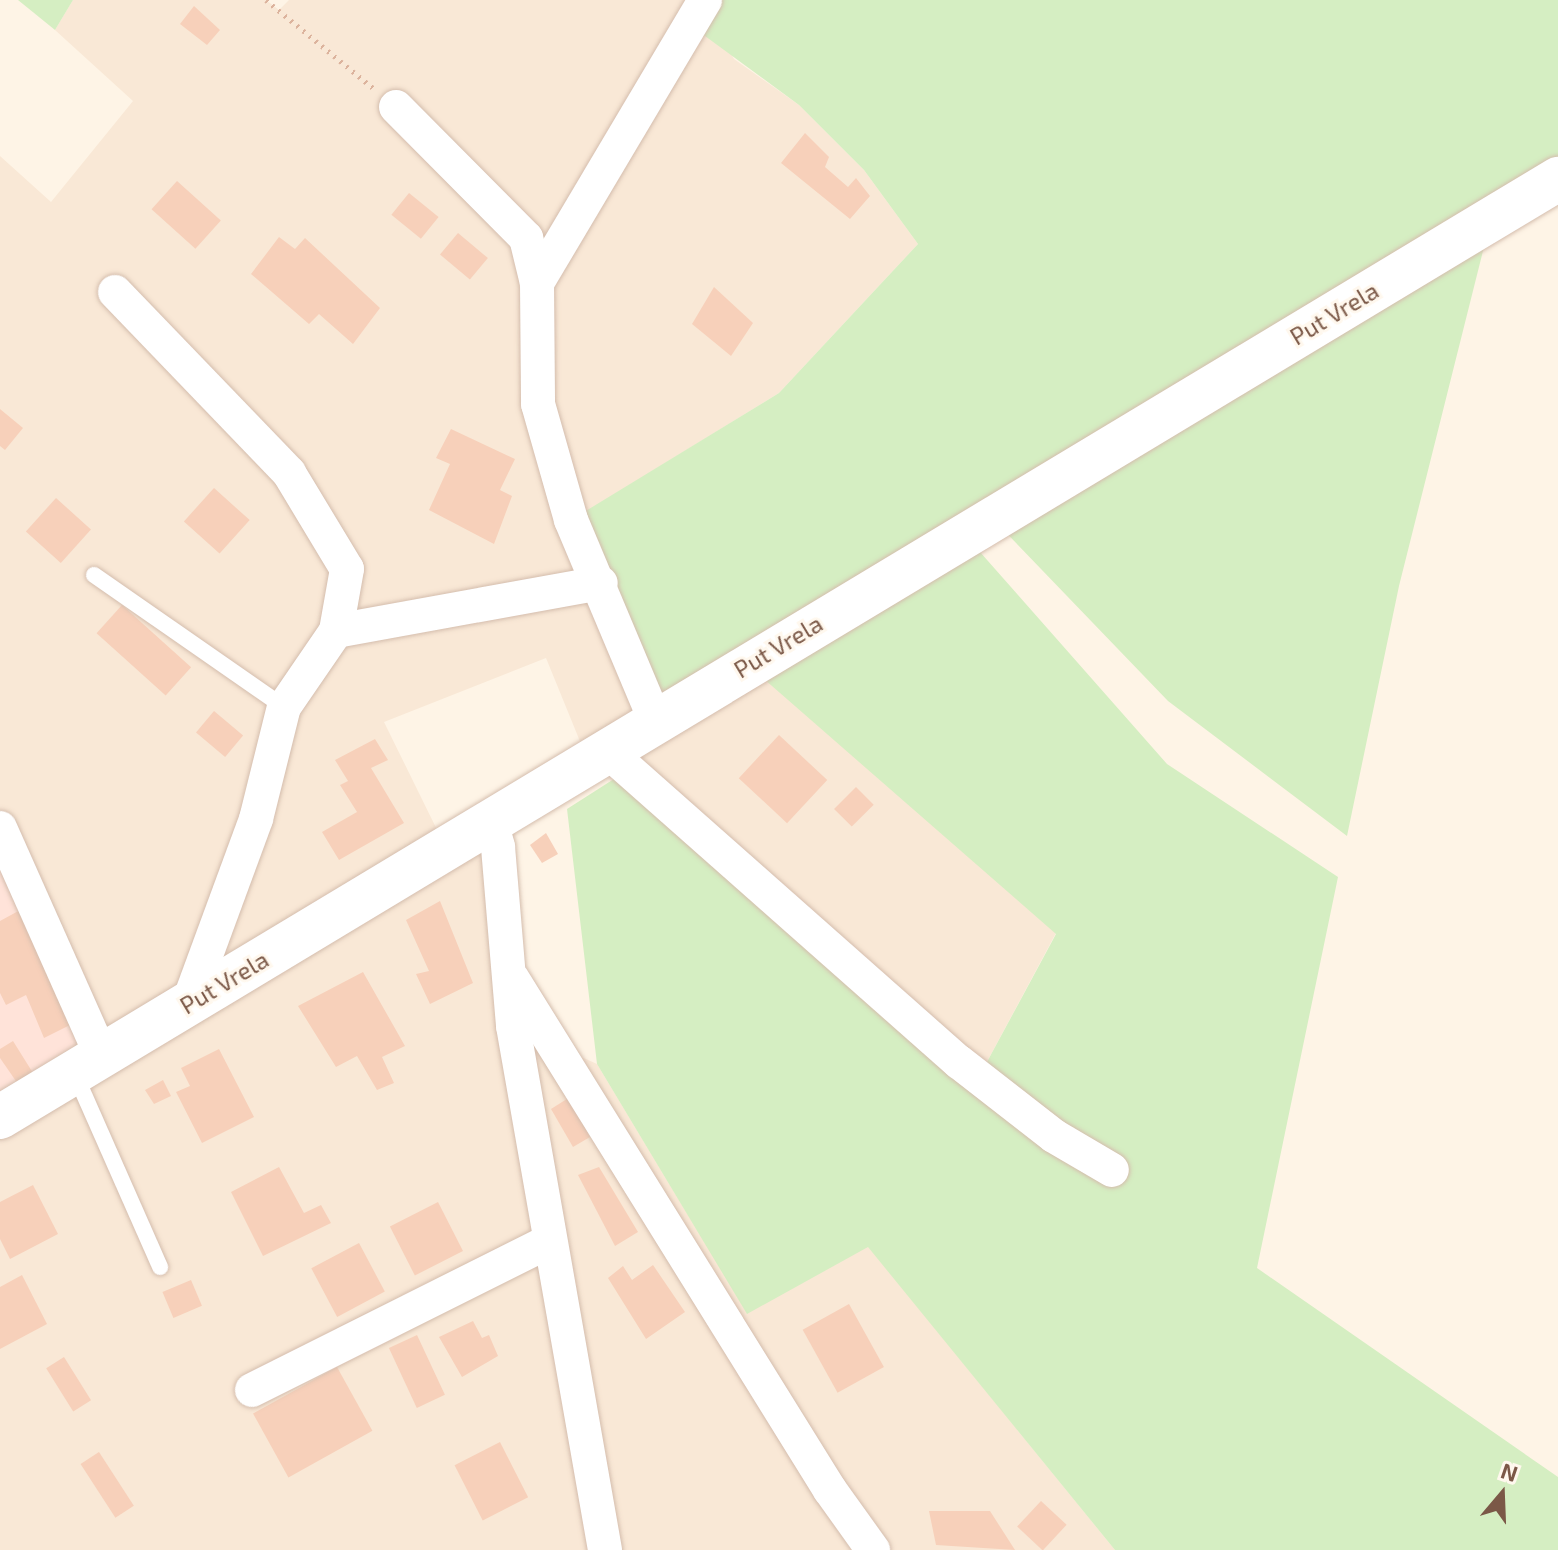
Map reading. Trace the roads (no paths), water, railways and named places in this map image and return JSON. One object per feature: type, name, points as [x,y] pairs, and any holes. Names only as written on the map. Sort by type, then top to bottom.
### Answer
[{"type":"main road","name":"Put Vrela","points":[[0,1117],[1558,179]]},
{"type":"street","points":[[537,283],[705,0]]},
{"type":"street","points":[[396,107],[526,238],[537,283],[538,404],[571,520],[601,583],[655,720]]},
{"type":"street","points":[[115,292],[289,473],[347,569],[336,631],[284,707],[256,819],[188,1004]]},
{"type":"street","points":[[336,631],[601,583]]},
{"type":"street","points":[[606,750],[959,1062],[1054,1136],[1112,1170]]},
{"type":"street","points":[[491,822],[498,847],[509,974],[548,1242],[605,1550]]},
{"type":"street","points":[[0,828],[7,865],[88,1064]]},
{"type":"street","points":[[509,974],[873,1550]]},
{"type":"street","points":[[252,1390],[548,1242]]},
{"type":"lane","points":[[94,575],[284,707]]},
{"type":"lane","points":[[88,1064],[160,1267]]}]
